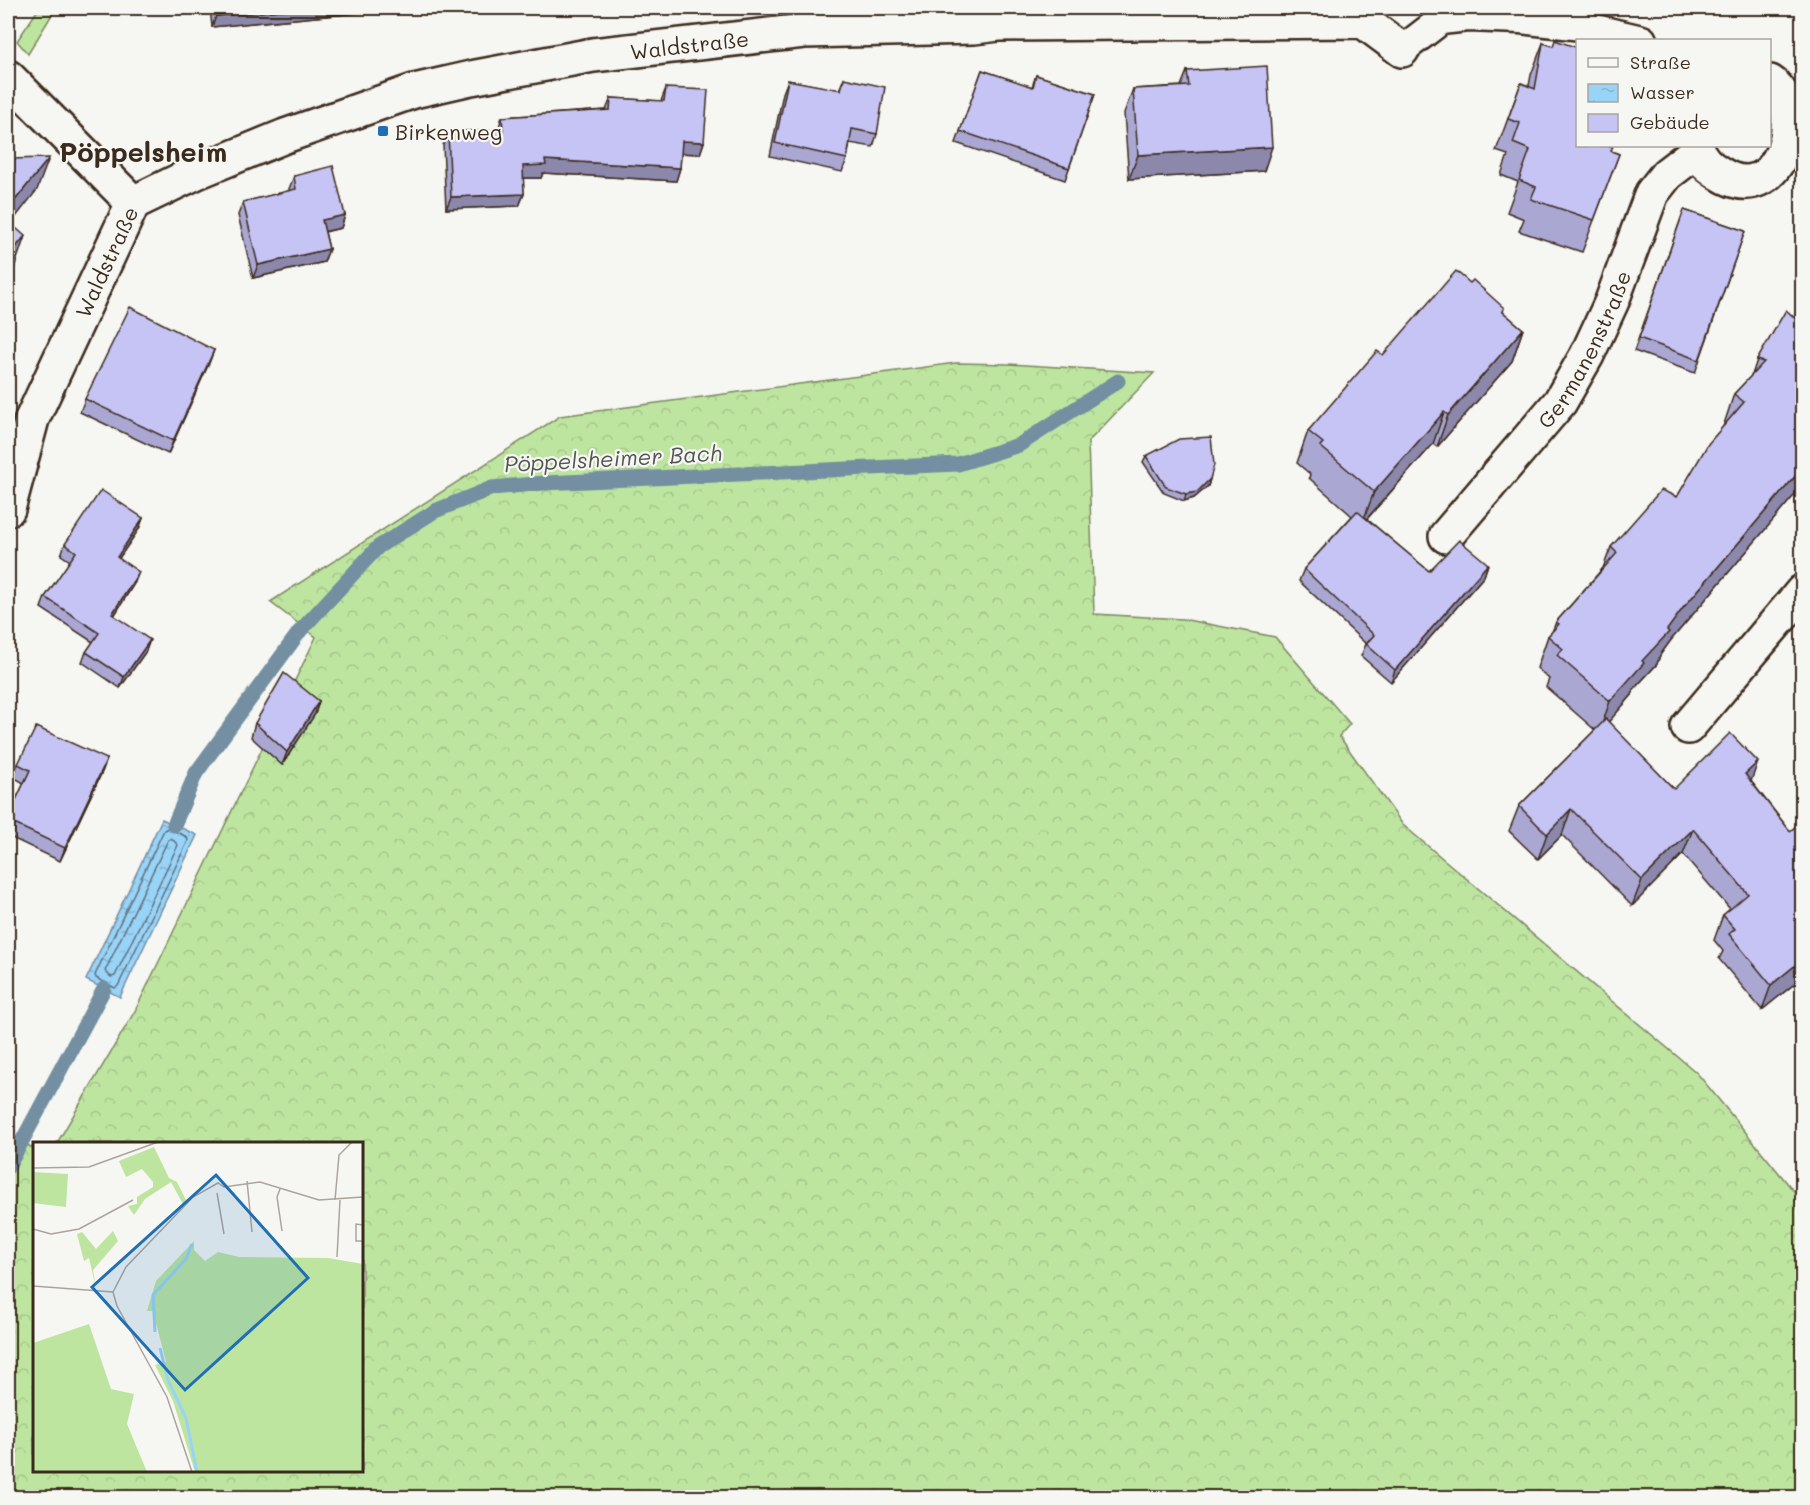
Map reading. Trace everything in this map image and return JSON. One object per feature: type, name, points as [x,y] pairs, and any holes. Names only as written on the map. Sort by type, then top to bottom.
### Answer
[{"type":"street","name":"Waldstraße","points":[[8,508],[32,418],[133,203],[252,148],[414,91],[592,55],[804,31],[974,27],[999,24],[1363,21],[1402,50]]},
{"type":"street","points":[[8,77],[133,203]]},
{"type":"street","name":"Germanenstraße","points":[[1446,536],[1560,402],[1587,355],[1612,301],[1652,193],[1667,174],[1696,148],[1709,167],[1725,178],[1745,181],[1764,178],[1798,155],[1797,114],[1788,96],[1771,83]]},
{"type":"street","points":[[1688,727],[1803,592]]},
{"type":"lane","name":"Waldstraße","points":[[1402,50],[1441,20],[1468,17],[1520,19],[1582,26],[1638,39]]},
{"type":"green space","points":[[39,8],[56,8],[28,54],[17,41]]},
{"type":"green space","points":[[956,363],[1154,373],[1088,442],[1094,614],[1182,619],[1275,637],[1350,724],[1339,736],[1403,825],[1697,1073],[1802,1201],[1802,1497],[8,1497],[8,1133],[33,1148],[33,1472],[363,1472],[363,1142],[58,1142],[135,1011],[316,637],[270,602],[560,416]]},
{"type":"water","points":[[162,819],[197,835],[120,997],[86,980]]},
{"type":"building","points":[[215,8],[301,8],[216,16]]},
{"type":"building","points":[[1555,40],[1576,47],[1576,147],[1613,147],[1611,151],[1619,154],[1594,220],[1531,199],[1536,187],[1519,180],[1530,150],[1513,143],[1520,123],[1508,119],[1521,83],[1535,89],[1543,43],[1553,46]]},
{"type":"building","points":[[1267,66],[1272,147],[1138,155],[1133,89],[1189,86],[1187,71]]},
{"type":"building","points":[[982,70],[1033,87],[1036,75],[1095,94],[1069,168],[960,131]]},
{"type":"building","points":[[844,78],[885,87],[877,134],[852,129],[847,159],[775,143],[788,80],[841,90]]},
{"type":"building","points":[[666,88],[708,90],[704,142],[682,141],[680,168],[545,160],[546,165],[523,166],[524,194],[451,197],[448,132],[503,130],[502,117],[610,110],[611,98],[664,101]]},
{"type":"building","points":[[49,158],[8,209],[8,159]]},
{"type":"building","points":[[333,166],[345,215],[322,220],[329,249],[258,265],[243,202],[296,189],[294,176]]},
{"type":"building","points":[[1684,210],[1745,231],[1699,360],[1639,338]]},
{"type":"building","points":[[8,221],[25,236],[8,257]]},
{"type":"building","points":[[1456,271],[1470,283],[1473,280],[1504,308],[1502,311],[1523,329],[1448,415],[1444,412],[1374,492],[1320,446],[1323,443],[1308,431],[1377,351],[1383,355]]},
{"type":"building","points":[[1803,302],[1803,467],[1683,608],[1667,630],[1669,632],[1610,701],[1557,655],[1563,649],[1548,636],[1559,624],[1556,622],[1617,553],[1611,547],[1661,490],[1677,497],[1708,444],[1744,402],[1734,394],[1764,362],[1757,360],[1786,310],[1795,318]]},
{"type":"building","points":[[130,307],[214,350],[173,441],[85,399]]},
{"type":"building","points":[[1211,437],[1214,465],[1210,479],[1197,492],[1186,494],[1166,487],[1146,456],[1179,439]]},
{"type":"building","points":[[101,490],[143,518],[117,557],[139,572],[112,614],[150,640],[124,677],[86,652],[99,633],[45,597],[76,552],[65,544]]},
{"type":"building","points":[[1357,511],[1429,571],[1459,540],[1488,564],[1395,670],[1366,644],[1374,635],[1304,569]]},
{"type":"building","points":[[284,673],[319,701],[287,752],[255,723]]},
{"type":"building","points":[[1606,719],[1674,789],[1730,733],[1758,762],[1745,774],[1790,831],[1803,821],[1803,959],[1771,985],[1729,934],[1735,929],[1723,915],[1748,894],[1693,829],[1642,880],[1571,809],[1547,834],[1519,806]]},
{"type":"building","points":[[36,727],[107,759],[65,848],[8,821],[30,770],[18,764]]},
{"type":"waterway","name":"Pöppelsheimer Bach","points":[[174,825],[196,773],[300,631],[378,547],[435,511],[492,488],[544,483],[958,464],[1019,445],[1118,381]]},
{"type":"waterway","name":"Pöppelsheimer Bach","points":[[8,1167],[104,989]]},
{"type":"place","name":"Birkenweg","points":[[383,131]]},
{"type":"district","name":"Pöppelsheim","points":[[143,151]]}]
